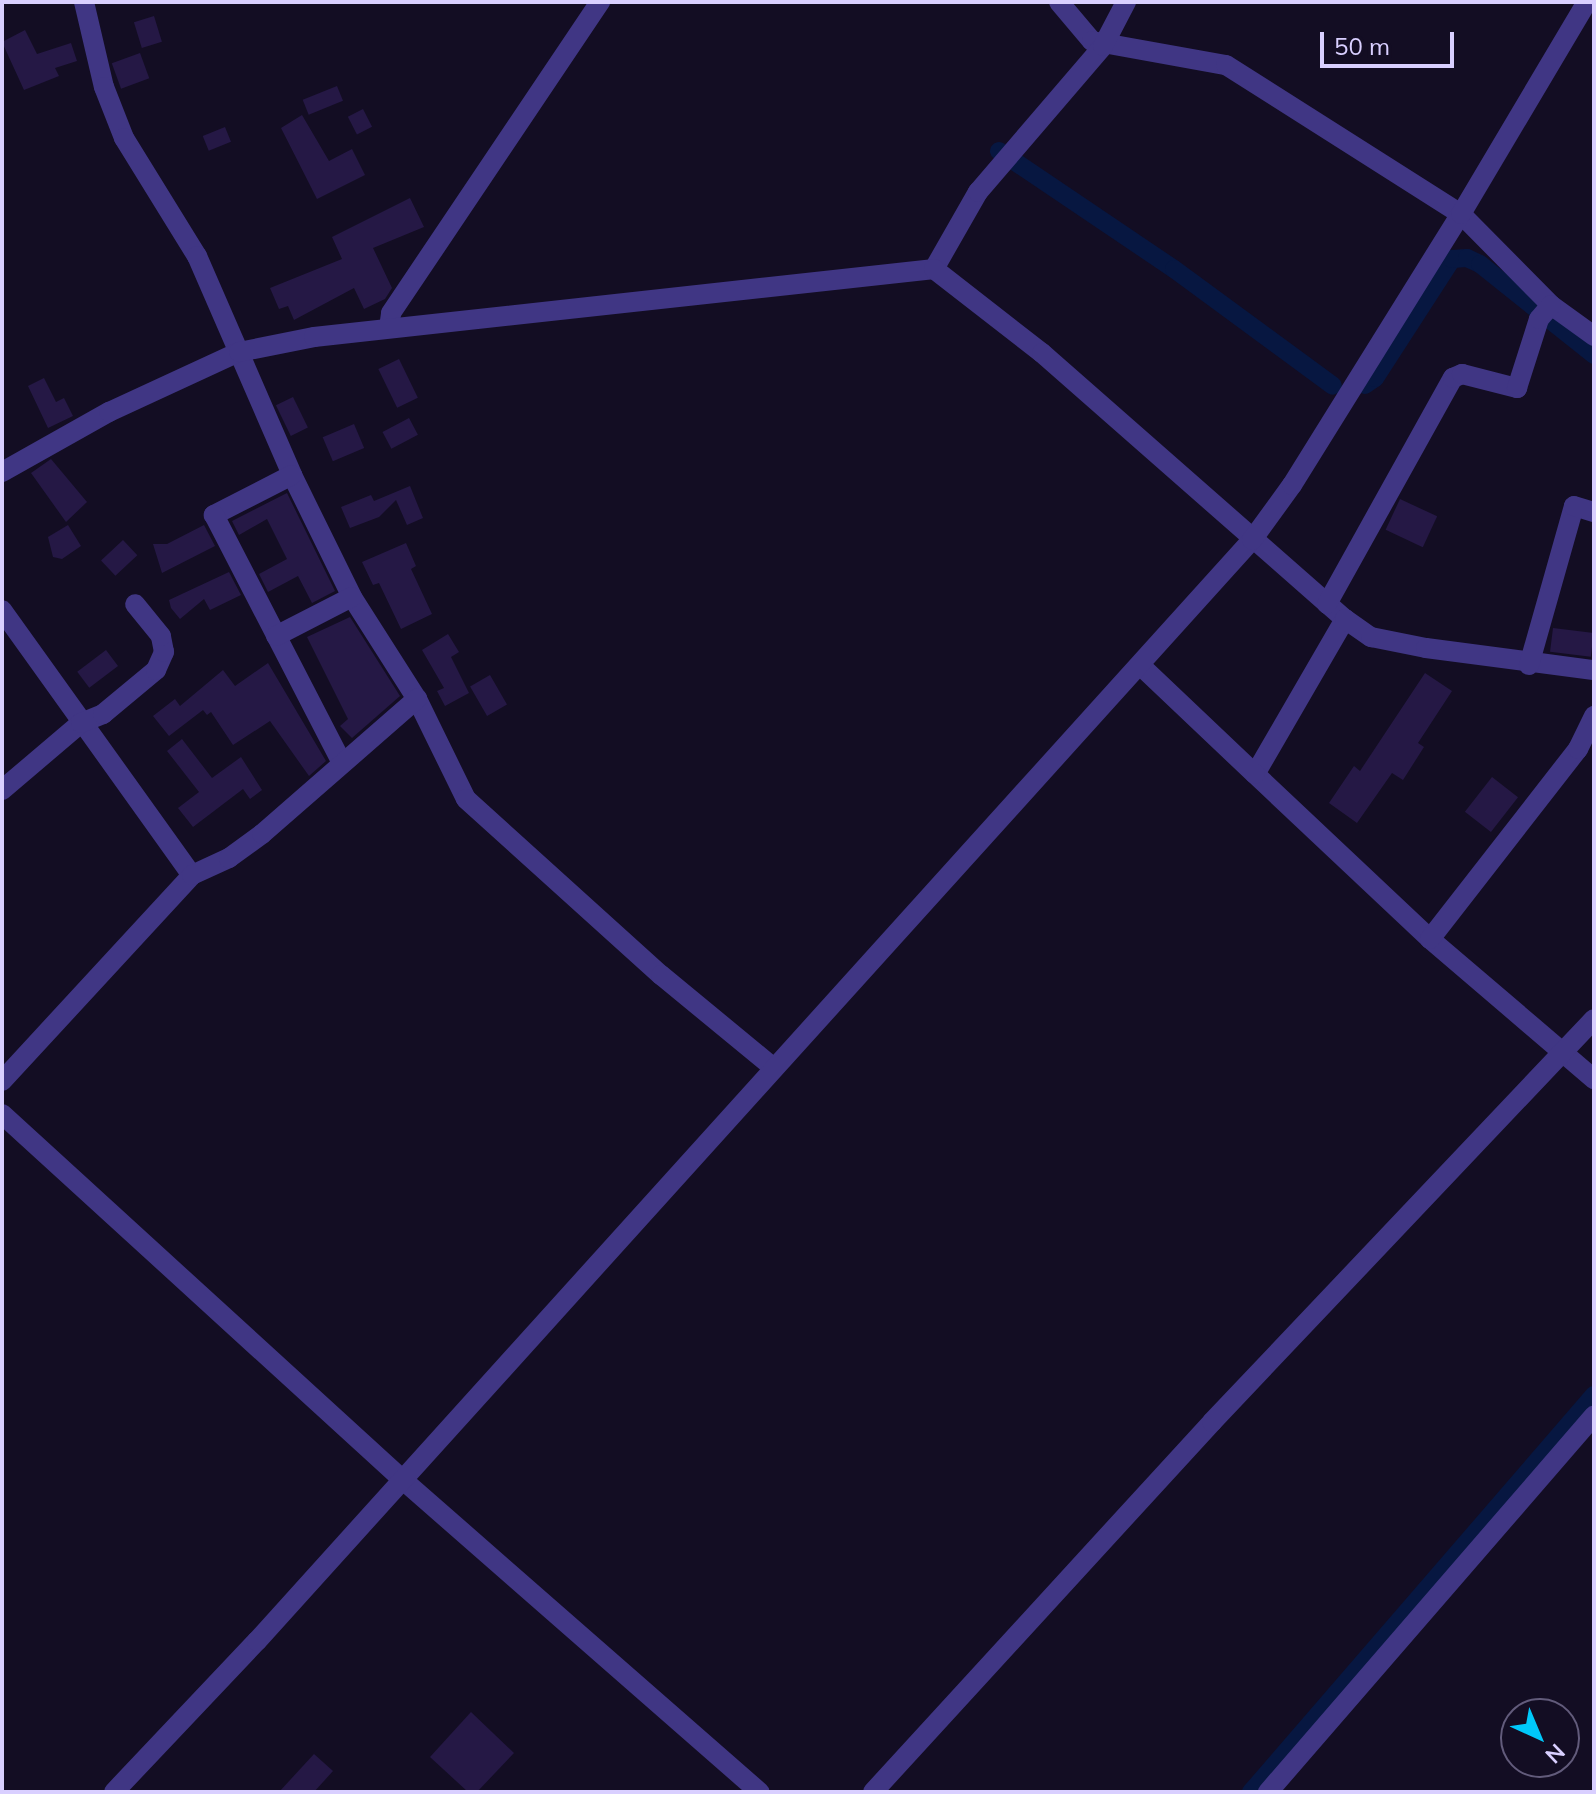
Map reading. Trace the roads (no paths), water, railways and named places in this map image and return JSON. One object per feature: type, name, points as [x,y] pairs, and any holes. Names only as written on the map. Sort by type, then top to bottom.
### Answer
[{"type":"street","points":[[84,2],[104,87],[124,138],[197,256],[292,475],[352,597],[417,699],[466,799],[661,975],[774,1068]]},
{"type":"street","points":[[389,328],[391,313],[600,2]]},
{"type":"street","points":[[1059,2],[1092,41],[1103,46],[1226,65],[1461,214],[1545,311],[1594,336]]},
{"type":"street","points":[[934,269],[950,233],[1005,160],[1103,46],[1126,2]]},
{"type":"street","points":[[114,1792],[403,1480],[1252,540],[1292,485],[1461,214],[1587,2]]},
{"type":"street","points":[[2,472],[109,412],[239,352],[389,328],[747,287],[893,277],[934,269],[1042,353],[1252,540],[1345,619],[1371,637],[1529,665],[1594,670]]},
{"type":"street","points":[[1327,604],[1453,378],[1462,374],[1517,388],[1545,311]]},
{"type":"street","points":[[292,475],[214,515],[342,763]]},
{"type":"street","points":[[1529,665],[1574,506],[1594,512]]},
{"type":"street","points":[[276,636],[352,597]]},
{"type":"street","points":[[2,790],[81,723],[103,714],[156,670],[164,652],[161,636],[135,604]]},
{"type":"street","points":[[2,610],[192,875]]},
{"type":"street","points":[[1255,774],[1345,619]]},
{"type":"street","points":[[1140,665],[1430,939],[1594,1079]]},
{"type":"street","points":[[2,1081],[192,875],[229,858],[262,834],[417,699]]},
{"type":"street","points":[[1430,939],[1578,749],[1594,716]]},
{"type":"street","points":[[873,1792],[1212,1422],[1594,1019]]},
{"type":"street","points":[[2,1114],[403,1480],[760,1792]]},
{"type":"street","points":[[1268,1792],[1594,1415]]},
{"type":"waterway","points":[[999,151],[1174,269],[1333,386]]},
{"type":"waterway","points":[[1365,385],[1375,378],[1452,259],[1467,258],[1480,264],[1594,355]]},
{"type":"waterway","points":[[1251,1792],[1594,1395]]}]
